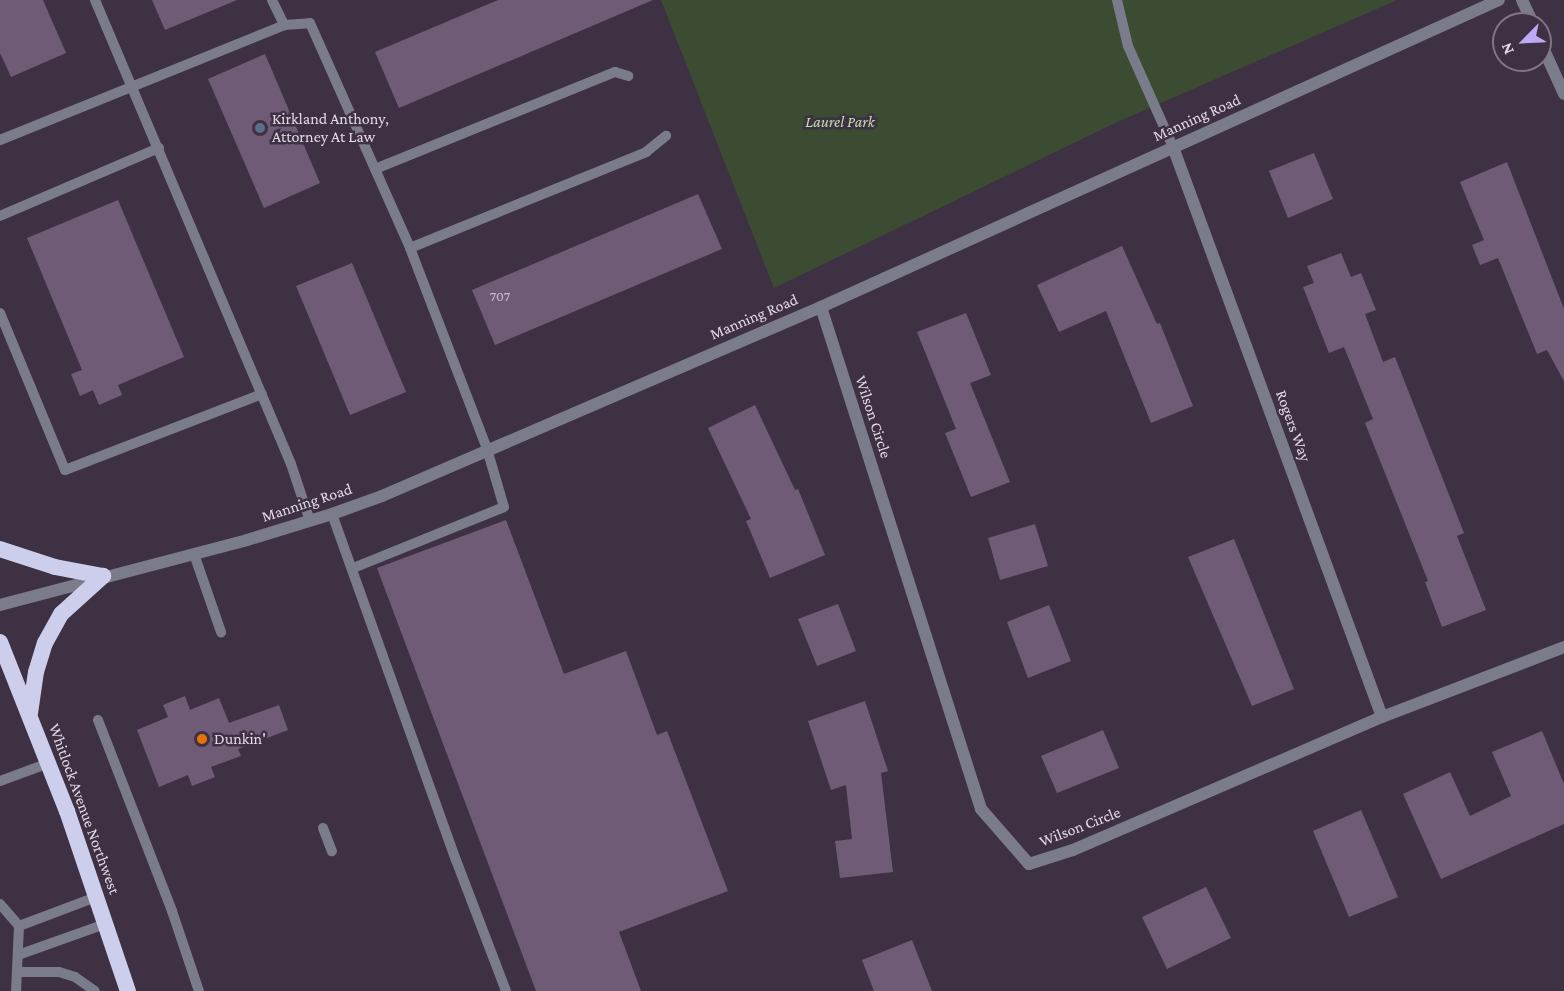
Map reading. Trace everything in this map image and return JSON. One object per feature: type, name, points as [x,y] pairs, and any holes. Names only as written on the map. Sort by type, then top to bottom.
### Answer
[{"type":"highway","points":[[0,549],[55,567],[103,576]]},
{"type":"highway","points":[[30,713],[36,672],[45,643],[62,614],[103,576]]},
{"type":"highway","name":"Whitlock Avenue Northwest","points":[[0,642],[49,763],[128,991]]},
{"type":"street","name":"Manning Road","points":[[0,605],[103,576],[194,554],[332,514],[821,307],[1499,0]]},
{"type":"street","points":[[1552,67],[1564,94]]},
{"type":"street","name":"Rogers Way","points":[[1173,147],[1382,717]]},
{"type":"street","name":"Wilson Circle","points":[[821,307],[981,809],[1029,864],[1073,850],[1382,717],[1564,647]]},
{"type":"lane","points":[[95,0],[291,464],[309,521]]},
{"type":"lane","points":[[272,0],[284,25]]},
{"type":"lane","points":[[1117,0],[1128,46],[1173,147]]},
{"type":"lane","points":[[0,140],[284,25],[310,23],[410,248],[487,449],[504,507],[353,568]]},
{"type":"lane","points":[[375,169],[615,72],[628,76]]},
{"type":"lane","points":[[410,248],[646,152],[666,136]]},
{"type":"lane","points":[[0,216],[159,148]]},
{"type":"lane","points":[[0,313],[65,470],[262,394]]},
{"type":"lane","points":[[332,514],[464,882],[506,991]]},
{"type":"lane","points":[[194,554],[221,633]]},
{"type":"lane","points":[[98,720],[172,911],[200,991]]},
{"type":"lane","points":[[0,781],[49,763]]},
{"type":"lane","points":[[323,828],[332,851]]},
{"type":"lane","points":[[19,926],[96,897]]},
{"type":"lane","points":[[0,904],[19,926],[16,991]]},
{"type":"lane","points":[[18,956],[105,924]]},
{"type":"lane","points":[[18,972],[59,972],[75,977],[96,991]]},
{"type":"green space","name":"Laurel Park","points":[[661,0],[1397,0],[1115,123],[774,288]]},
{"type":"building","points":[[0,0],[43,0],[66,53],[11,77],[0,53]]},
{"type":"building","points":[[152,0],[237,0],[165,30]]},
{"type":"building","points":[[498,0],[653,0],[399,108],[375,52]]},
{"type":"building","points":[[265,54],[320,183],[264,208],[208,79]]},
{"type":"building","points":[[1314,153],[1333,199],[1288,218],[1269,171]]},
{"type":"building","points":[[1507,162],[1564,309],[1564,381],[1547,350],[1537,354],[1498,258],[1480,265],[1472,245],[1484,240],[1460,182]]},
{"type":"building","points":[[698,194],[722,249],[495,345],[472,290]]},
{"type":"building","points":[[118,200],[184,357],[118,385],[122,395],[99,405],[93,390],[80,396],[71,374],[82,370],[27,238]]},
{"type":"building","points":[[1122,246],[1157,324],[1160,323],[1193,406],[1151,423],[1106,311],[1059,332],[1037,285]]},
{"type":"building","points":[[1341,253],[1351,277],[1361,273],[1376,310],[1365,314],[1383,362],[1395,357],[1464,533],[1457,536],[1486,610],[1442,627],[1425,582],[1428,581],[1365,423],[1373,419],[1344,347],[1329,353],[1303,287],[1314,283],[1307,266]]},
{"type":"building","points":[[352,263],[406,392],[350,415],[296,286]]},
{"type":"building","points":[[966,313],[991,375],[970,383],[1010,482],[971,497],[945,433],[956,429],[917,332]]},
{"type":"building","points":[[755,405],[795,490],[798,489],[825,555],[770,578],[746,521],[751,519],[708,428]]},
{"type":"building","points":[[506,520],[564,674],[626,651],[657,735],[667,731],[728,891],[619,932],[641,991],[536,991],[377,568]]},
{"type":"building","points":[[1035,524],[1048,566],[1000,580],[988,538]]},
{"type":"building","points":[[1234,539],[1294,689],[1252,706],[1188,557]]},
{"type":"building","points":[[838,604],[856,651],[817,666],[798,619]]},
{"type":"building","points":[[1049,605],[1071,661],[1028,678],[1007,622]]},
{"type":"building","name":"Dunkin'","points":[[185,696],[190,710],[219,698],[229,723],[279,705],[288,730],[238,749],[241,756],[211,767],[215,777],[192,786],[188,775],[159,787],[137,730],[168,717],[163,705]]},
{"type":"building","points":[[865,701],[888,771],[881,773],[893,872],[840,878],[835,841],[852,839],[846,785],[831,790],[808,721]]},
{"type":"building","points":[[1103,730],[1119,768],[1057,793],[1041,756]]},
{"type":"building","points":[[1542,731],[1564,784],[1564,824],[1441,879],[1403,794],[1450,772],[1470,816],[1511,796],[1492,752]]},
{"type":"building","points":[[1361,810],[1398,897],[1349,917],[1313,831]]},
{"type":"building","points":[[1206,887],[1231,938],[1167,969],[1142,917]]},
{"type":"building","points":[[912,940],[932,991],[874,991],[862,960]]},
{"type":"place","name":"Kirkland Anthony, Attorney At Law","points":[[260,128]]},
{"type":"place","name":"Dunkin'","points":[[202,739]]}]
